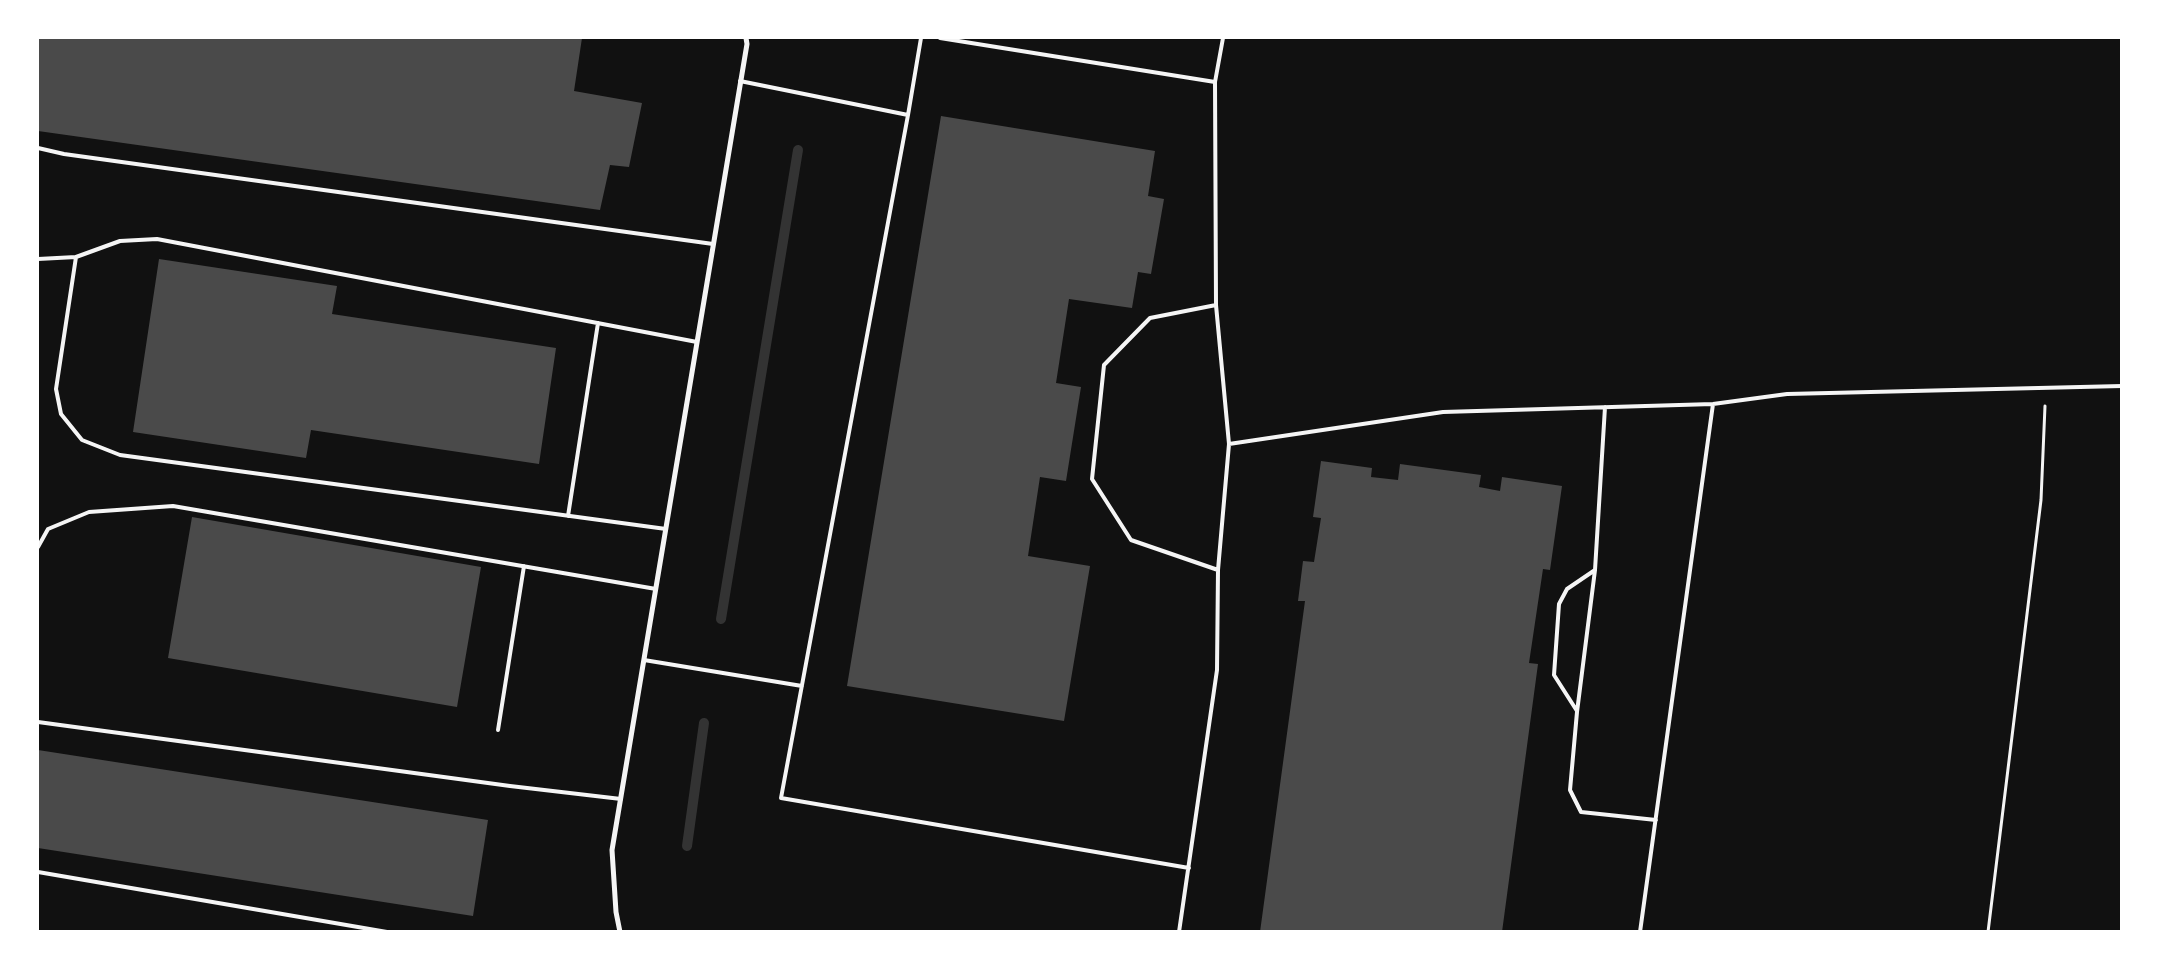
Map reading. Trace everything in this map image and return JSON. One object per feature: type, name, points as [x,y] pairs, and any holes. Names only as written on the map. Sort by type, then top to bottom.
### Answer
[{"type":"street","points":[[620,932],[616,912],[612,850],[747,44],[746,38]]},
{"type":"lane","points":[[920,38],[908,115],[781,798],[1189,868]]},
{"type":"lane","points":[[940,38],[1215,82]]},
{"type":"lane","points":[[1179,932],[1217,670],[1218,570],[1229,444],[1216,305],[1215,82],[1223,38]]},
{"type":"lane","points":[[740,81],[908,115]]},
{"type":"lane","points":[[38,148],[64,154],[713,244]]},
{"type":"lane","points":[[38,259],[76,257],[120,241],[157,239],[697,342]]},
{"type":"lane","points":[[76,257],[56,389],[61,414],[82,440],[120,455],[666,529]]},
{"type":"lane","points":[[1216,305],[1150,318],[1104,365],[1092,479],[1131,540],[1218,570]]},
{"type":"lane","points":[[568,516],[598,323]]},
{"type":"lane","points":[[1229,444],[1443,412],[1713,404],[1787,394],[2122,386]]},
{"type":"lane","points":[[1640,932],[1713,404]]},
{"type":"lane","points":[[1605,407],[1595,570],[1577,712],[1570,790],[1581,812],[1656,820]]},
{"type":"lane","points":[[38,547],[48,529],[89,512],[173,506],[656,589]]},
{"type":"lane","points":[[498,730],[524,566]]},
{"type":"lane","points":[[1577,712],[1554,675],[1558,604],[1566,589],[1595,570]]},
{"type":"lane","points":[[644,660],[802,686]]},
{"type":"lane","points":[[38,722],[510,786],[621,798]]},
{"type":"lane","points":[[38,872],[387,932]]},
{"type":"path","points":[[1988,932],[2041,500],[2046,388]]},
{"type":"building","points":[[38,38],[582,38],[574,91],[642,103],[629,167],[610,165],[600,210],[38,131]]},
{"type":"building","points":[[941,116],[1155,151],[1148,196],[1164,199],[1151,274],[1138,272],[1132,308],[1069,299],[1056,383],[1081,387],[1066,481],[1040,477],[1028,556],[1090,566],[1064,721],[847,686]]},
{"type":"building","points":[[159,259],[337,286],[332,314],[556,348],[539,464],[311,430],[306,458],[133,432]]},
{"type":"building","points":[[1321,461],[1372,468],[1371,477],[1398,480],[1400,464],[1481,475],[1479,487],[1500,491],[1502,477],[1562,486],[1550,570],[1543,569],[1529,663],[1538,664],[1502,932],[1260,932],[1305,601],[1298,601],[1303,561],[1314,562],[1321,518],[1313,517]]},
{"type":"building","points":[[192,517],[481,567],[457,707],[168,658]]},
{"type":"building","points":[[38,750],[488,820],[473,916],[38,848]]},
{"type":"waterway","points":[[721,619],[798,150]]},
{"type":"waterway","points":[[687,846],[704,723]]}]
